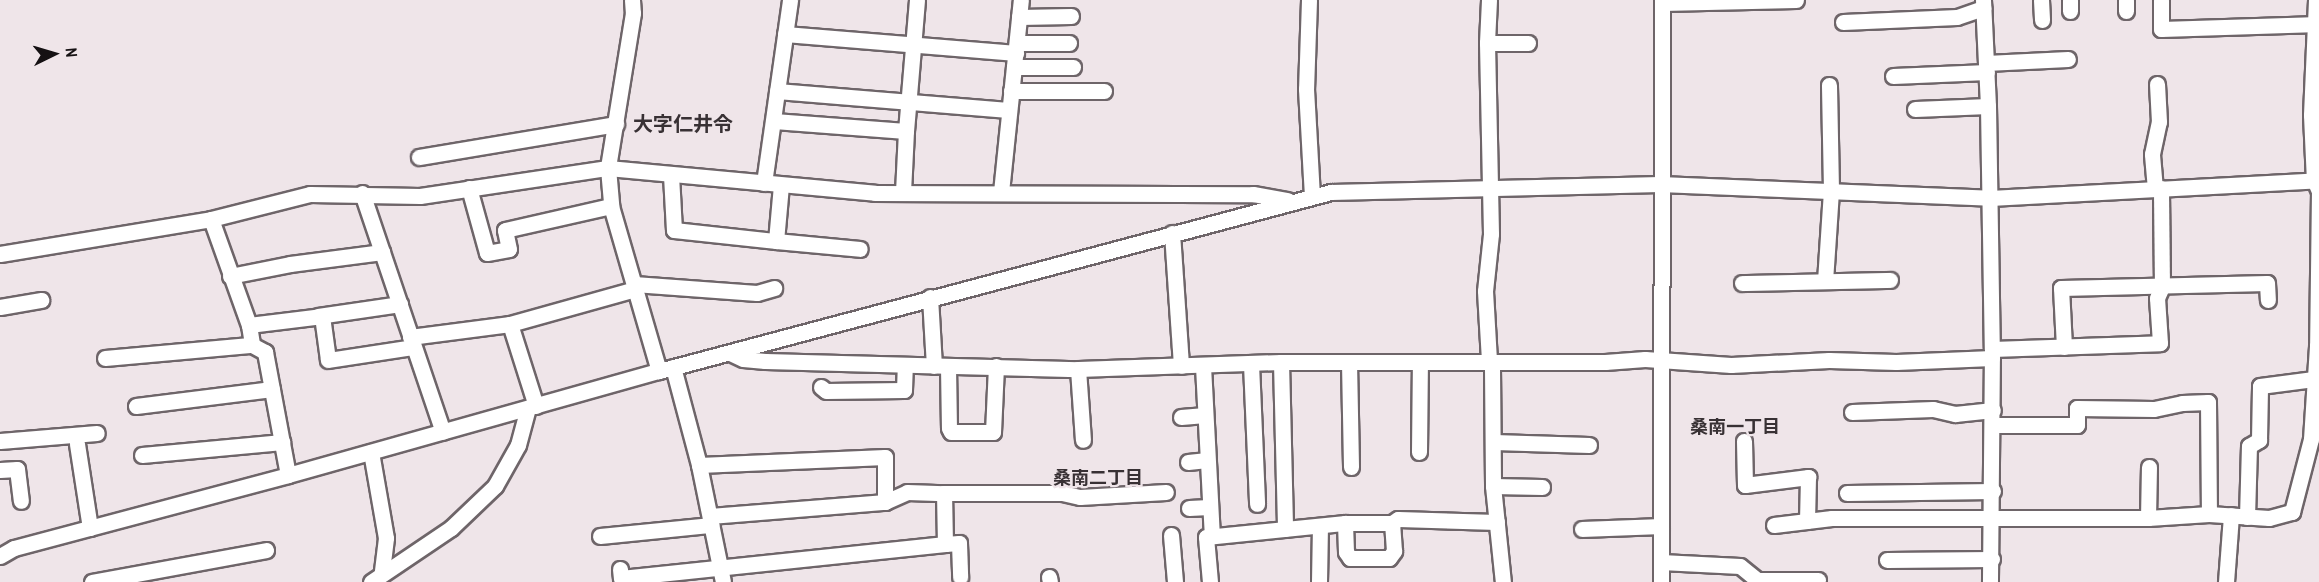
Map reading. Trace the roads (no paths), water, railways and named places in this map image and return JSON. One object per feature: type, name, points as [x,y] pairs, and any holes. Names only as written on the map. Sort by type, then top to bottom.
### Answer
[{"type":"street","points":[[632,0],[633,14],[608,168],[611,206],[635,286],[699,465],[723,582]]},
{"type":"street","points":[[764,183],[790,0]]},
{"type":"street","points":[[903,192],[917,0]]},
{"type":"street","points":[[1002,192],[1008,110],[1021,0]]},
{"type":"street","points":[[1309,0],[1306,89],[1312,196]]},
{"type":"street","points":[[1489,0],[1487,43],[1491,234],[1485,291],[1489,361],[1492,368],[1493,486],[1503,582]]},
{"type":"street","points":[[1661,582],[1662,1],[1796,0]]},
{"type":"street","points":[[2042,0],[2042,20]]},
{"type":"street","points":[[2161,0],[2161,28],[2317,24]]},
{"type":"street","points":[[1774,525],[1832,518],[2148,518],[2209,514],[2269,518],[2292,512],[2311,438],[2318,346],[2319,192],[2316,180],[2316,0]]},
{"type":"street","points":[[1843,22],[1957,17],[1983,4],[1988,106],[1993,417],[1993,519],[1990,582]]},
{"type":"street","points":[[1019,16],[1071,16]]},
{"type":"street","points":[[785,34],[1016,54],[1074,67]]},
{"type":"street","points":[[1016,54],[1069,43]]},
{"type":"street","points":[[1487,43],[1528,43]]},
{"type":"street","points":[[1893,76],[2068,59]]},
{"type":"street","points":[[730,353],[743,359],[765,361],[1078,369],[1281,362],[1660,361],[1731,365],[1829,360],[1896,362],[2064,347],[2160,343],[2157,298],[2162,287],[2158,189],[2152,154],[2159,122],[2157,84]]},
{"type":"street","points":[[1826,281],[1831,190],[1829,85]]},
{"type":"street","points":[[777,91],[1008,110]]},
{"type":"street","points":[[1011,91],[1104,92]]},
{"type":"street","points":[[1916,108],[1988,106]]},
{"type":"street","points":[[774,121],[906,131]]},
{"type":"street","points":[[419,158],[616,124]]},
{"type":"street","points":[[0,254],[211,219],[310,194],[363,193],[420,196],[608,168],[781,185],[903,192],[1253,194],[1293,201]]},
{"type":"street","points":[[671,175],[674,230],[860,249]]},
{"type":"street","points":[[0,556],[14,548],[288,475],[666,369],[1312,196],[1359,190],[1660,184],[1990,198],[2316,180]]},
{"type":"street","points":[[776,241],[781,185]]},
{"type":"street","points":[[469,188],[487,253],[509,249],[505,230],[611,206]]},
{"type":"street","points":[[363,193],[443,432]]},
{"type":"street","points":[[211,219],[249,325],[252,345]]},
{"type":"street","points":[[1172,233],[1181,366]]},
{"type":"street","points":[[230,276],[290,264],[382,252]]},
{"type":"street","points":[[1742,284],[1890,280]]},
{"type":"street","points":[[2064,347],[2061,288],[2267,283],[2268,300]]},
{"type":"street","points":[[318,316],[322,316],[328,360],[510,324],[635,286],[757,293],[774,288]]},
{"type":"street","points":[[930,297],[951,432],[993,432],[996,366]]},
{"type":"street","points":[[0,307],[41,300]]},
{"type":"street","points":[[249,325],[400,304]]},
{"type":"street","points":[[376,577],[451,528],[495,486],[518,445],[532,407],[510,324]]},
{"type":"street","points":[[105,358],[252,345],[265,352],[288,475]]},
{"type":"street","points":[[1281,362],[1286,529]]},
{"type":"street","points":[[1349,362],[1351,467]]},
{"type":"street","points":[[1419,452],[1420,362]]},
{"type":"street","points":[[1251,363],[1257,504]]},
{"type":"street","points":[[821,387],[826,391],[904,390],[905,366]]},
{"type":"street","points":[[1203,366],[1212,536]]},
{"type":"street","points":[[1078,369],[1083,440]]},
{"type":"street","points":[[2247,517],[2249,446],[2259,440],[2260,386],[2314,379]]},
{"type":"street","points":[[136,406],[272,389]]},
{"type":"street","points":[[1852,412],[1933,410],[2077,425],[2077,408],[2154,409],[2182,403],[2208,402],[2209,514]]},
{"type":"street","points":[[1181,417],[1205,416]]},
{"type":"street","points":[[0,441],[97,433]]},
{"type":"street","points":[[1744,441],[1745,486],[1808,477],[1807,521]]},
{"type":"street","points":[[142,455],[282,442]]},
{"type":"street","points":[[1494,442],[1588,445]]},
{"type":"street","points":[[77,444],[90,528]]},
{"type":"street","points":[[371,452],[386,538],[376,577]]},
{"type":"street","points":[[699,465],[885,457],[885,502]]},
{"type":"street","points":[[1188,462],[1207,460]]},
{"type":"street","points":[[2148,518],[2149,467]]},
{"type":"street","points":[[0,470],[16,469],[21,501]]},
{"type":"street","points":[[1493,486],[1542,487]]},
{"type":"street","points":[[1847,493],[1993,491]]},
{"type":"street","points":[[600,536],[711,520],[885,502],[907,492],[1062,493],[1080,497],[1166,492]]},
{"type":"street","points":[[945,492],[945,544]]},
{"type":"street","points":[[1189,508],[1209,507]]},
{"type":"street","points":[[2226,582],[2231,515]]},
{"type":"street","points":[[1210,582],[1206,537],[1345,523],[1392,523],[1398,519],[1497,522]]},
{"type":"street","points":[[1345,523],[1346,552],[1350,558],[1389,558],[1394,551],[1392,523]]},
{"type":"street","points":[[1582,530],[1661,525]]},
{"type":"street","points":[[1319,582],[1320,526]]},
{"type":"street","points":[[1172,535],[1175,582]]},
{"type":"street","points":[[620,568],[621,578],[959,543],[960,577]]},
{"type":"street","points":[[92,582],[266,550]]},
{"type":"street","points":[[1887,560],[1992,559]]},
{"type":"street","points":[[1661,562],[1740,566],[1757,580],[1818,580]]},
{"type":"district","name":"大字仁井令","points":[[683,123]]},
{"type":"district","name":"桑南一丁目","points":[[1735,427]]},
{"type":"district","name":"桑南二丁目","points":[[1098,478]]}]
